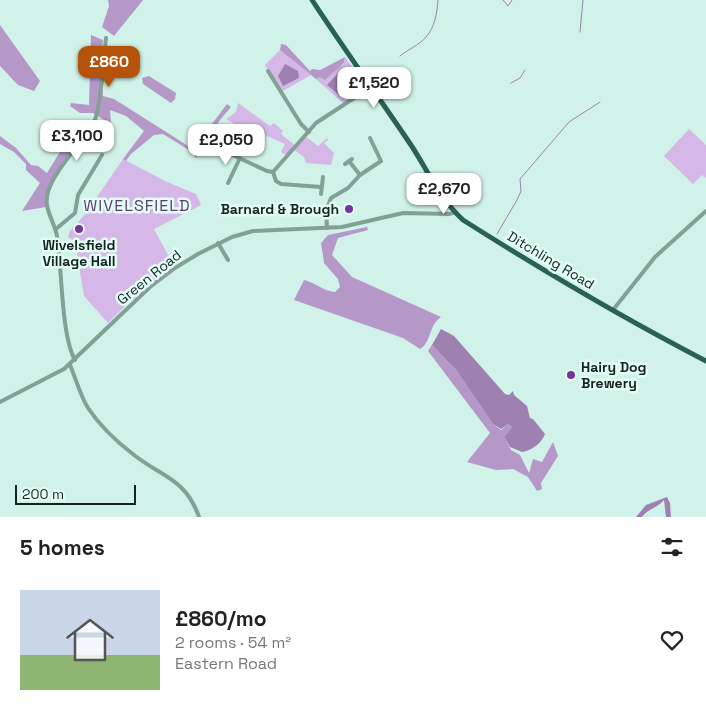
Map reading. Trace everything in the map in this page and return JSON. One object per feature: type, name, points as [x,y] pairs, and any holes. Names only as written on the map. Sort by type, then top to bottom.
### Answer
[{"type":"main road","name":"Ditchling Road","points":[[312,0],[455,212],[510,250],[642,328],[706,361]]},
{"type":"street","points":[[75,360],[68,334],[56,229],[46,207],[48,190],[94,121],[106,38]]},
{"type":"street","points":[[268,71],[301,124],[309,132]]},
{"type":"street","points":[[266,79],[271,76]]},
{"type":"street","points":[[273,172],[316,123],[371,87]]},
{"type":"street","points":[[327,228],[326,211],[331,198],[348,188],[360,175],[381,160],[370,138]]},
{"type":"street","points":[[208,150],[214,146],[216,140]]},
{"type":"street","points":[[214,146],[267,171],[273,172]]},
{"type":"street","points":[[56,229],[75,213],[78,195],[102,155]]},
{"type":"street","points":[[228,183],[240,158]]},
{"type":"street","points":[[349,161],[360,175]]},
{"type":"street","points":[[273,172],[276,181],[280,184],[321,187]]},
{"type":"street","points":[[321,194],[323,177]]},
{"type":"street","points":[[613,310],[655,257],[706,211]]},
{"type":"street","name":"Green Road","points":[[0,402],[50,378],[70,365],[150,287],[175,268],[218,243],[253,231],[327,228],[361,224],[403,212],[450,214],[455,212]]},
{"type":"street","points":[[218,243],[228,260]]},
{"type":"street","points":[[70,365],[85,402],[100,424],[134,455],[182,487],[192,498],[199,517]]},
{"type":"shaded area","points":[[108,0],[143,0],[114,36],[102,27],[109,6]]},
{"type":"shaded area","points":[[0,25],[40,81],[34,91],[18,85],[0,66]]},
{"type":"shaded area","points":[[91,35],[103,40],[100,64],[103,96],[114,99],[193,149],[227,104],[231,107],[220,120],[196,158],[192,152],[163,134],[154,135],[131,154],[126,161],[123,159],[144,131],[126,116],[110,110],[111,124],[93,113],[80,113],[70,106],[71,103],[89,105]]},
{"type":"shaded area","points":[[281,44],[286,45],[310,71],[312,69],[320,70],[345,57],[344,63],[325,80],[320,77],[316,79],[280,50]]},
{"type":"shaded area","points":[[280,50],[311,75],[281,92],[265,65]]},
{"type":"shaded area","points":[[345,57],[367,89],[344,104],[316,79],[344,64]]},
{"type":"shaded area","points":[[285,64],[298,71],[299,78],[283,86],[278,76]]},
{"type":"shaded area","points":[[343,68],[346,68],[352,78],[339,95],[327,85]]},
{"type":"shaded area","points":[[149,76],[176,93],[175,99],[171,103],[143,84],[142,78]]},
{"type":"shaded area","points":[[238,103],[270,126],[274,123],[283,131],[281,134],[296,146],[305,136],[318,146],[327,138],[328,140],[324,143],[334,153],[331,165],[306,163],[304,157],[294,150],[288,156],[281,152],[285,144],[242,125],[238,126],[226,119],[236,112]]},
{"type":"shaded area","points":[[689,129],[706,145],[706,178],[702,175],[693,184],[664,156]]},
{"type":"shaded area","points":[[71,134],[80,140],[48,190],[46,207],[22,211],[40,183],[26,170],[26,164],[14,152],[0,144],[0,136],[16,148],[31,165],[38,166],[47,173]]},
{"type":"shaded area","points":[[123,159],[165,181],[196,194],[201,205],[154,229],[174,266],[127,304],[108,323],[84,296],[75,242],[68,237],[70,231],[86,213]]},
{"type":"shaded area","points":[[367,227],[368,230],[338,238],[332,255],[352,277],[441,317],[434,325],[427,342],[420,349],[403,338],[294,300],[304,280],[335,292],[340,287],[338,279],[324,263],[321,243],[328,235]]},
{"type":"shaded area","points":[[441,329],[454,336],[505,394],[509,395],[513,391],[514,395],[527,406],[530,418],[533,419],[545,434],[536,446],[522,452],[510,447],[504,437],[512,427],[508,424],[501,429],[493,424],[456,370],[432,345]]},
{"type":"shaded area","points":[[432,345],[456,370],[493,424],[501,430],[508,424],[512,427],[504,437],[511,450],[520,455],[529,473],[533,459],[542,462],[553,442],[558,456],[541,483],[542,489],[537,491],[528,477],[513,469],[496,470],[467,462],[490,433],[428,351]]},
{"type":"shaded area","points":[[667,497],[670,503],[671,517],[666,517],[664,500],[642,517],[636,517],[646,505]]},
{"type":"waterway","points":[[400,56],[424,40],[432,29],[438,0]]},
{"type":"waterway","points":[[503,0],[508,6],[512,0]]},
{"type":"waterway","points":[[580,32],[583,0]]},
{"type":"waterway","points":[[511,83],[520,78],[525,70]]},
{"type":"waterway","points":[[497,234],[521,191],[520,179],[569,122],[600,102]]},
{"type":"place","name":"Barnard & Brough","points":[[349,209]]},
{"type":"place","name":"Wivelsfield Village Hall","points":[[79,229]]},
{"type":"place","name":"Hairy Dog Brewery","points":[[571,375]]},
{"type":"district","name":"WIVELSFIELD","points":[[137,205]]}]
